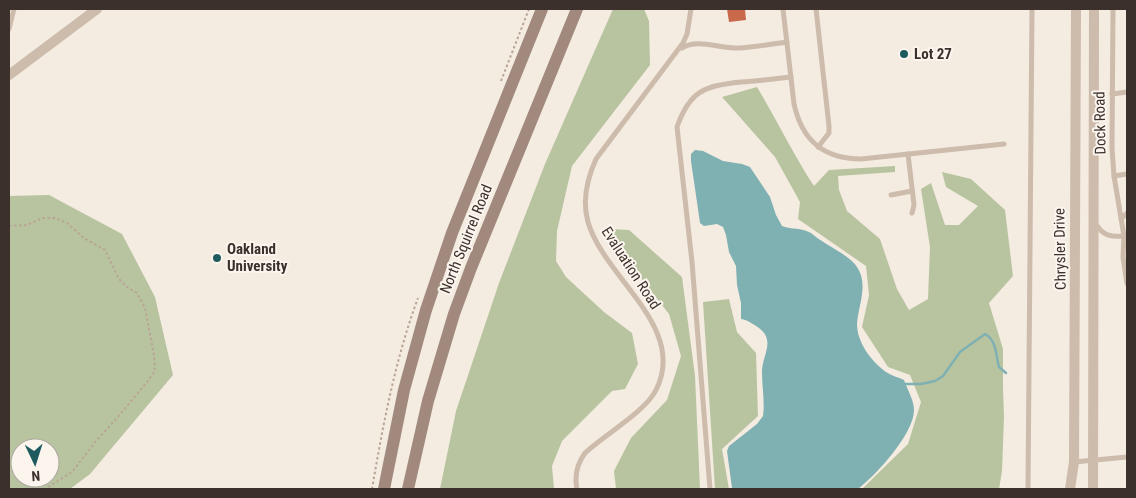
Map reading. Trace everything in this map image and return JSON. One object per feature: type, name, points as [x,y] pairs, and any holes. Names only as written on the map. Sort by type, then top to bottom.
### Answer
[{"type":"main road","name":"North Squirrel Road","points":[[384,489],[404,390],[426,310],[452,233],[542,9]]},
{"type":"main road","name":"North Squirrel Road","points":[[408,489],[428,401],[454,314],[577,9]]},
{"type":"street","points":[[9,75],[97,9]]},
{"type":"street","name":"Chrysler Drive","points":[[1070,489],[1074,462],[1076,9]]},
{"type":"street","points":[[1093,489],[1094,9]]},
{"type":"lane","points":[[9,30],[14,9]]},
{"type":"lane","name":"Evaluation Road","points":[[577,489],[576,471],[585,453],[643,406],[656,391],[663,372],[664,353],[658,333],[600,247],[591,230],[588,221],[586,198],[588,178],[596,159],[678,52],[687,34],[691,9]]},
{"type":"lane","points":[[783,9],[797,118],[804,132],[818,147],[833,155],[849,159],[1004,144]]},
{"type":"lane","points":[[816,9],[829,126],[828,133],[818,147]]},
{"type":"lane","name":"Chrysler Drive","points":[[1028,489],[1032,9]]},
{"type":"lane","name":"Dock Road","points":[[1113,9],[1112,94],[1114,176],[1126,239],[1122,256],[1127,284]]},
{"type":"lane","points":[[678,52],[683,47],[694,43],[739,48],[787,42]]},
{"type":"lane","points":[[710,489],[692,262],[677,127],[682,112],[702,90],[715,85],[791,77]]},
{"type":"lane","points":[[1112,94],[1127,92]]},
{"type":"lane","points":[[908,154],[912,213]]},
{"type":"lane","points":[[1114,176],[1127,174]]},
{"type":"lane","points":[[891,194],[912,191]]},
{"type":"lane","points":[[1121,219],[1127,213]]},
{"type":"lane","points":[[1093,217],[1098,228],[1106,235],[1126,239]]},
{"type":"lane","points":[[1074,462],[1127,457]]},
{"type":"path","points":[[9,226],[27,225],[43,218],[55,218],[66,223],[84,238],[105,250],[119,279],[137,294],[145,308],[154,355],[155,371],[118,418],[96,441],[72,472],[45,489]]},
{"type":"green space","points":[[613,9],[644,9],[649,21],[650,65],[572,166],[557,231],[556,261],[566,277],[604,312],[632,333],[638,364],[625,389],[612,391],[562,441],[552,466],[554,489],[440,489],[456,411],[499,283],[545,164]]},
{"type":"green space","points":[[757,87],[814,186],[829,170],[895,166],[895,172],[838,176],[839,190],[847,211],[880,239],[897,289],[909,310],[928,299],[930,247],[921,189],[931,183],[945,225],[959,225],[978,206],[946,187],[942,172],[971,179],[1005,210],[1013,276],[989,303],[1003,349],[1004,417],[1002,471],[999,489],[862,489],[908,444],[921,402],[910,375],[888,367],[862,327],[869,295],[866,266],[798,219],[800,202],[775,157],[722,97]]},
{"type":"green space","points":[[49,195],[122,234],[155,297],[173,375],[90,474],[70,489],[9,489],[9,196]]},
{"type":"green space","points":[[610,229],[629,230],[682,277],[695,376],[700,489],[616,489],[614,471],[631,438],[667,400],[681,356],[669,314],[635,270]]},
{"type":"green space","points":[[729,299],[737,332],[756,353],[758,416],[722,449],[729,489],[715,489],[703,302]]},
{"type":"water","points":[[695,150],[703,151],[723,161],[750,167],[770,197],[782,226],[811,233],[849,258],[857,267],[863,288],[857,324],[862,345],[881,368],[904,380],[914,406],[912,420],[901,442],[884,464],[858,489],[732,488],[727,451],[729,446],[757,424],[763,416],[762,372],[767,338],[759,328],[741,319],[741,303],[737,285],[736,266],[729,252],[723,227],[717,224],[704,226],[700,223],[691,161],[691,154]]},
{"type":"building","points":[[727,9],[745,9],[746,20],[729,22]]},
{"type":"waterway","points":[[905,384],[921,384],[935,381],[943,376],[960,352],[985,334],[992,340],[999,367],[1006,373]]},
{"type":"place","name":"Lot 27","points":[[904,54]]},
{"type":"place","name":"Oakland University","points":[[217,258]]}]
